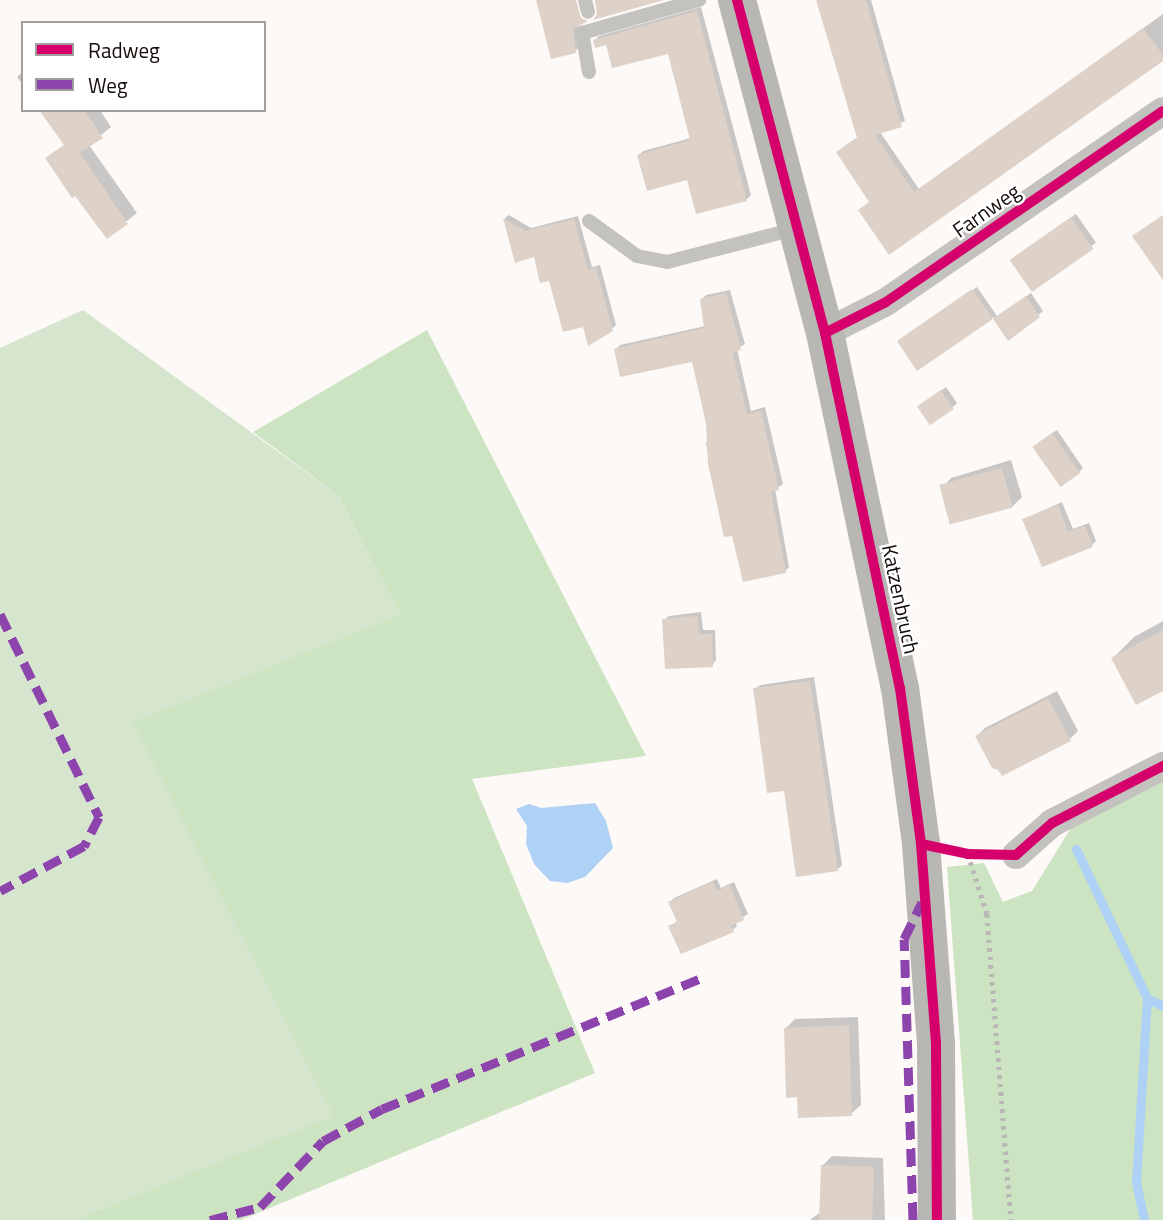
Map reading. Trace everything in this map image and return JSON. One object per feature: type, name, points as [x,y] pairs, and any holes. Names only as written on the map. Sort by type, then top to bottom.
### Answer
[{"type":"street","name":"Katzenbruch","points":[[737,0],[825,333],[900,688],[921,844],[936,1044],[937,1220]]},
{"type":"street","name":"Farnweg","points":[[825,333],[886,302],[1163,111]]},
{"type":"street","points":[[1016,855],[1052,823],[1163,766]]},
{"type":"lane","points":[[589,72],[582,33],[699,0]]},
{"type":"lane","points":[[589,221],[638,256],[667,262],[797,228]]},
{"type":"path","points":[[968,854],[987,915],[1012,1220]]},
{"type":"green space","points":[[83,310],[339,496],[400,614],[134,722],[334,1116],[74,1220],[0,1220],[0,348]]},
{"type":"green space","points":[[427,330],[646,756],[472,779],[595,1073],[241,1220],[74,1220],[333,1116],[133,722],[400,614],[339,496],[253,432]]},
{"type":"green space","points":[[1163,779],[1163,1220],[973,1220],[947,867],[984,863],[1003,902],[1032,891],[1071,828]]},
{"type":"water","points":[[595,803],[606,821],[613,848],[585,877],[567,883],[550,881],[534,864],[526,844],[527,826],[516,809],[529,804],[541,808]]},
{"type":"building","points":[[536,0],[576,0],[581,18],[588,21],[573,29],[576,53],[551,59]]},
{"type":"building","points":[[595,0],[664,0],[593,20],[597,14]]},
{"type":"building","points":[[816,0],[866,0],[902,127],[875,135],[914,192],[1143,28],[1163,55],[1163,61],[889,255],[858,210],[869,202],[836,152],[857,138]]},
{"type":"building","points":[[697,11],[747,201],[696,214],[687,180],[647,191],[637,155],[690,140],[668,54],[612,68],[606,45],[595,48],[593,40]]},
{"type":"building","points":[[40,112],[85,112],[103,138],[80,153],[128,224],[107,239],[75,196],[72,198],[45,158],[64,145]]},
{"type":"building","points":[[1163,215],[1163,280],[1132,236]]},
{"type":"building","points":[[1071,217],[1093,249],[1032,292],[1010,260]]},
{"type":"building","points":[[503,218],[526,231],[574,219],[588,270],[596,268],[613,331],[588,346],[583,327],[563,332],[549,281],[540,283],[534,257],[515,263]]},
{"type":"building","points":[[972,289],[993,319],[917,371],[897,341]]},
{"type":"building","points":[[726,293],[741,350],[733,352],[747,414],[761,411],[779,490],[771,492],[786,573],[743,582],[732,536],[724,537],[708,464],[706,423],[692,362],[620,377],[614,349],[704,328],[700,299]]},
{"type":"building","points":[[1026,296],[1040,317],[1008,341],[993,319]]},
{"type":"building","points":[[941,390],[954,409],[930,425],[917,406]]},
{"type":"building","points":[[1052,433],[1080,473],[1060,487],[1032,447]]},
{"type":"building","points":[[1002,468],[1013,508],[950,524],[939,485]]},
{"type":"building","points":[[1058,505],[1068,532],[1085,526],[1093,547],[1042,567],[1022,519]]},
{"type":"building","points":[[698,616],[699,634],[712,634],[713,667],[665,669],[662,619]]},
{"type":"building","points":[[1163,630],[1163,691],[1136,705],[1111,658]]},
{"type":"building","points":[[810,681],[838,871],[796,877],[784,791],[767,793],[753,688]]},
{"type":"building","points":[[1048,698],[1071,741],[1002,776],[998,770],[992,768],[975,736]]},
{"type":"building","points":[[713,882],[717,891],[730,885],[744,920],[731,926],[734,932],[681,954],[668,926],[677,922],[668,902]]},
{"type":"building","points":[[849,1025],[852,1116],[798,1118],[797,1097],[786,1098],[784,1028]]},
{"type":"building","points":[[821,1165],[874,1167],[872,1220],[819,1220]]},
{"type":"waterway","points":[[1076,849],[1147,998],[1136,1182],[1144,1220]]},
{"type":"waterway","points":[[1147,998],[1163,1006]]},
{"type":"marked path","points":[[0,614],[99,817],[84,846],[0,891]]},
{"type":"marked path","points":[[913,1220],[904,939],[922,902]]},
{"type":"marked path","points":[[210,1220],[260,1207],[323,1141],[382,1109],[704,977]]},
{"type":"cycle path","points":[[737,0],[825,333],[900,688],[921,844],[936,1044],[937,1220]]},
{"type":"cycle path","points":[[825,333],[886,302],[1163,111]]},
{"type":"cycle path","points":[[921,844],[968,854],[1016,855],[1052,823],[1163,766]]}]
